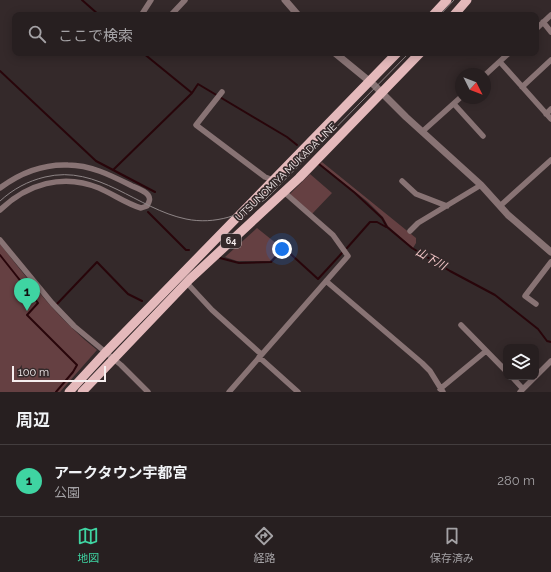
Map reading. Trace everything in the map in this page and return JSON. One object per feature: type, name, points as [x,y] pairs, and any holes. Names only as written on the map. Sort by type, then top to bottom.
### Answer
[{"type":"main road","points":[[436,12],[447,0]]},
{"type":"main road","points":[[457,12],[467,0]]},
{"type":"main road","name":"UTSUNOMIYA MUKADA LINE","points":[[69,392],[105,353],[394,56]]},
{"type":"main road","name":"UTSUNOMIYA MUKADA LINE","points":[[82,392],[186,282],[284,192],[417,56]]},
{"type":"street","points":[[143,12],[151,0]]},
{"type":"street","points":[[174,12],[185,0]]},
{"type":"street","points":[[286,0],[296,12]]},
{"type":"street","points":[[539,26],[551,15]]},
{"type":"street","points":[[543,22],[551,32]]},
{"type":"street","points":[[339,56],[424,131],[481,185],[500,206],[551,252]]},
{"type":"street","points":[[491,70],[506,56]]},
{"type":"street","points":[[522,87],[551,60]]},
{"type":"street","points":[[500,62],[551,119]]},
{"type":"street","points":[[221,93],[196,125],[265,177],[273,180]]},
{"type":"street","points":[[424,131],[454,104],[483,136]]},
{"type":"street","points":[[546,114],[551,109]]},
{"type":"street","points":[[500,206],[551,160]]},
{"type":"street","points":[[0,188],[22,174],[38,168],[69,165],[85,167],[106,173],[145,192],[150,197],[147,206],[141,208],[98,187],[74,181],[59,181],[45,183],[32,188],[20,194],[0,210]]},
{"type":"street","points":[[402,181],[416,194],[447,206]]},
{"type":"street","points":[[410,231],[418,223],[481,185]]},
{"type":"street","points":[[229,392],[348,256],[333,235],[284,192]]},
{"type":"street","points":[[0,240],[52,303],[74,326],[105,353],[113,358],[148,392]]},
{"type":"street","points":[[536,304],[525,296],[551,262]]},
{"type":"street","points":[[326,281],[422,363],[442,390],[486,351]]},
{"type":"street","points":[[186,282],[212,310],[298,392]]},
{"type":"street","points":[[461,325],[503,368]]},
{"type":"street","points":[[514,380],[521,390],[551,362]]},
{"type":"shaded area","points":[[322,162],[416,238],[416,243],[413,248],[388,226],[383,217],[368,202],[320,164]]},
{"type":"shaded area","points":[[310,174],[332,193],[311,215],[290,194]]},
{"type":"shaded area","points":[[257,228],[282,248],[270,261],[237,261],[225,257]]},
{"type":"shaded area","points":[[0,244],[58,313],[97,350],[60,392],[0,392]]},
{"type":"waterway","name":"山下川","points":[[82,0],[96,12]]},
{"type":"waterway","name":"山下川","points":[[147,56],[192,93],[198,84],[287,137],[297,145]]},
{"type":"waterway","points":[[0,71],[96,161],[155,192]]},
{"type":"waterway","points":[[113,170],[192,93]]},
{"type":"waterway","name":"山下川","points":[[319,164],[355,193],[382,218],[387,227],[412,248],[450,271],[495,295],[538,329],[547,341],[551,342]]},
{"type":"waterway","points":[[148,212],[186,250],[189,250]]},
{"type":"waterway","points":[[347,248],[370,222],[377,222],[386,227]]},
{"type":"waterway","points":[[220,258],[239,263],[271,262],[284,248],[318,279],[342,253]]},
{"type":"waterway","points":[[0,255],[38,303],[27,315],[77,365],[56,392]]},
{"type":"waterway","points":[[56,305],[97,262],[128,294],[142,301]]},
{"type":"tram line","points":[[443,12],[454,0]]},
{"type":"tram line","points":[[0,201],[15,189],[33,181],[45,177],[64,175],[82,177],[100,182],[168,214],[186,219],[208,221],[218,220],[238,214],[266,199],[406,56]]},
{"type":"place","name":"アークタウン宇都宮","points":[[27,311]]}]
